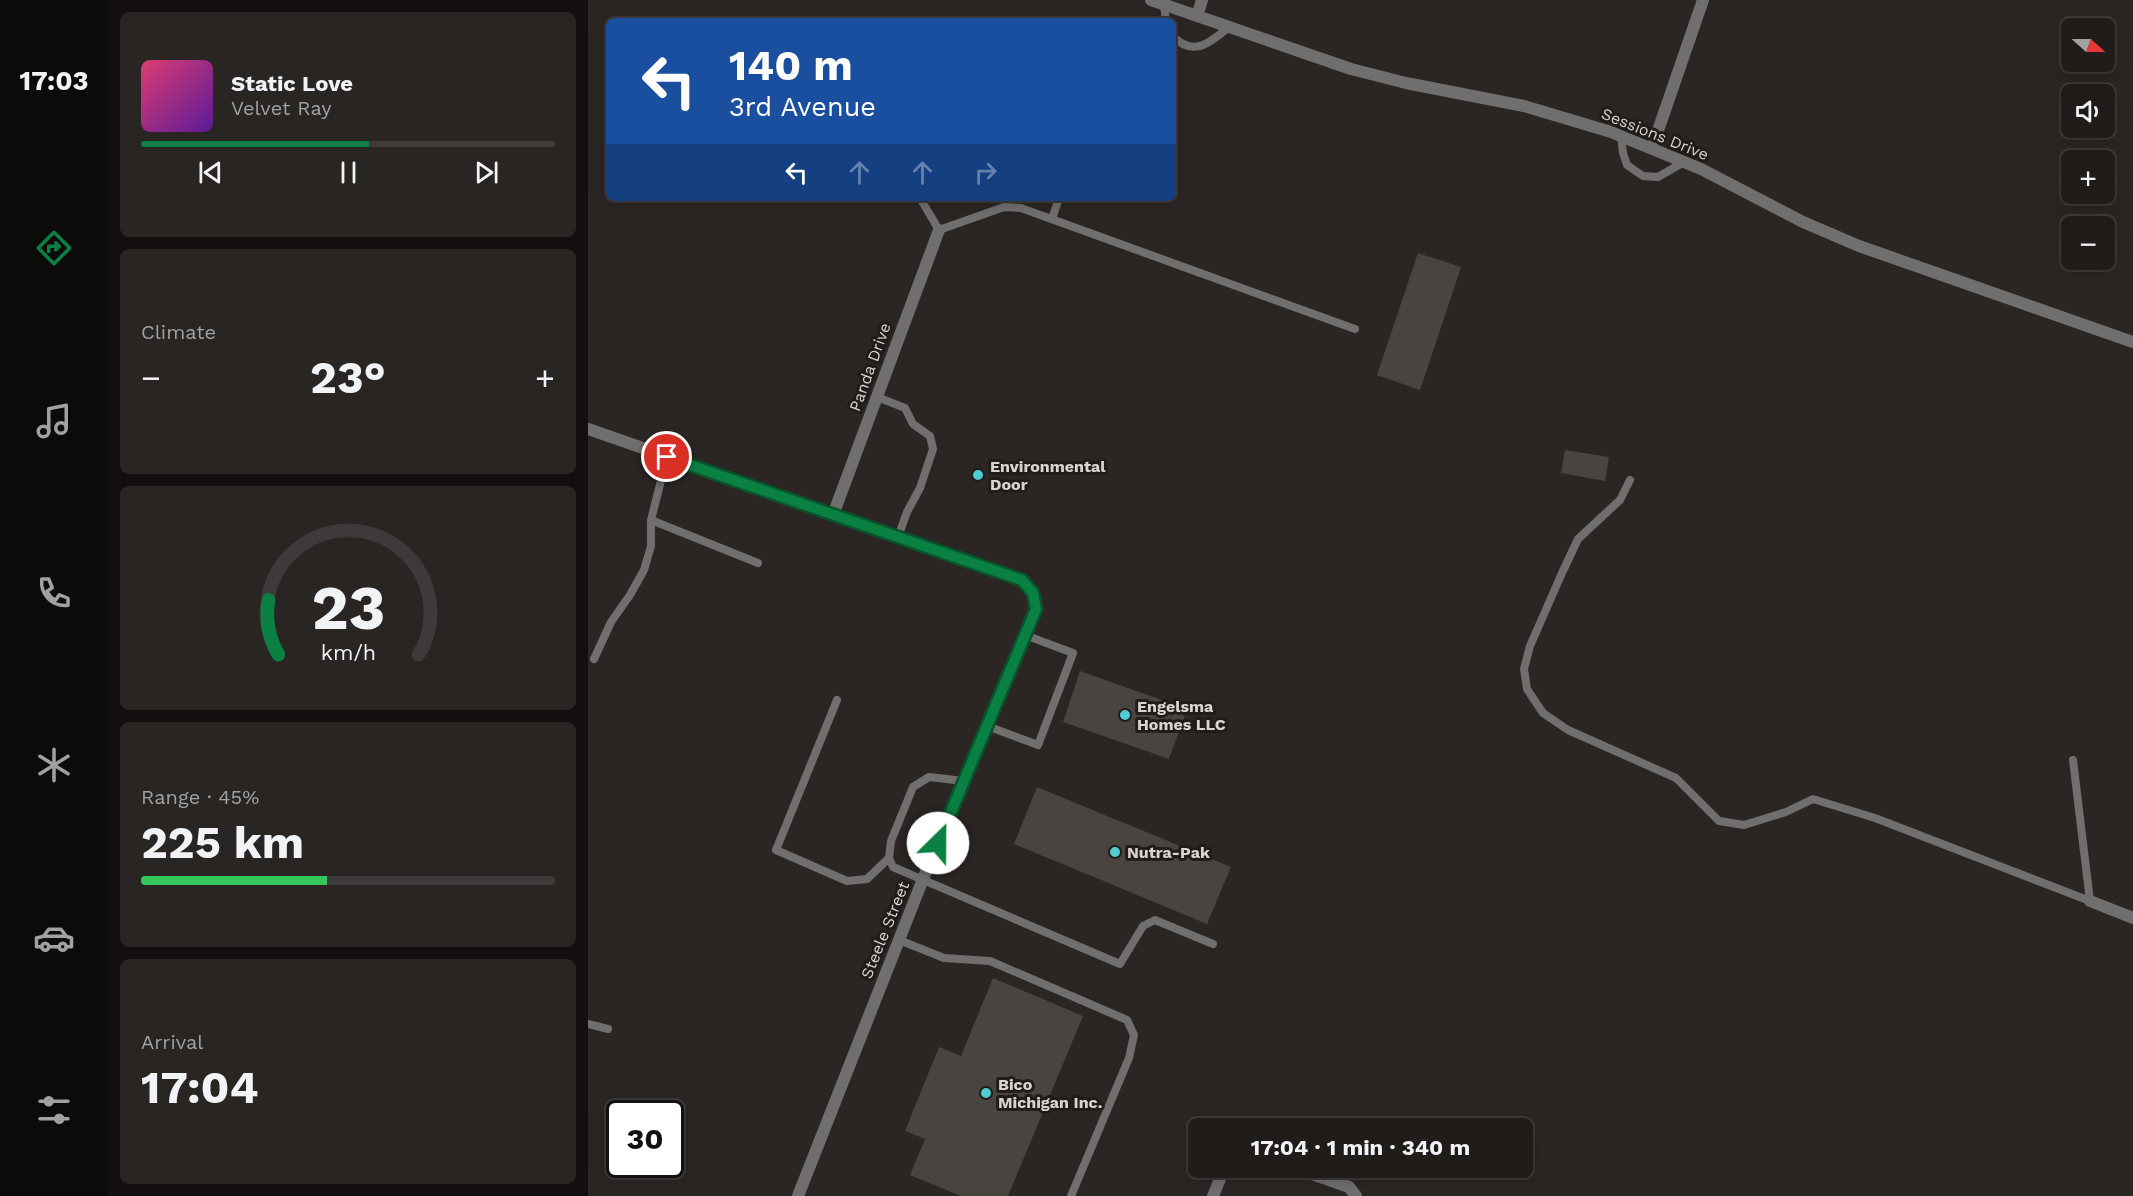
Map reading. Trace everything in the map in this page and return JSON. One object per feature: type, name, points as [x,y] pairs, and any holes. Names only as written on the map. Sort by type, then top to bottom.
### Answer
[{"type":"street","name":"Sessions Drive","points":[[1151,0],[1351,69],[1406,83],[1524,106],[1621,136],[1684,162],[1803,222],[1859,246],[2133,342]]},
{"type":"street","points":[[1197,16],[1202,0]]},
{"type":"street","points":[[1652,148],[1703,0]]},
{"type":"street","name":"Panda Drive","points":[[832,515],[939,230]]},
{"type":"street","points":[[588,429],[898,537]]},
{"type":"street","name":"Steele Street","points":[[798,1196],[923,879],[1036,609],[1033,593],[1022,580],[898,537]]},
{"type":"street","points":[[2090,901],[2133,918]]},
{"type":"street","points":[[1213,1196],[1220,1178]]},
{"type":"street","points":[[1323,1178],[1349,1187],[1356,1196]]},
{"type":"lane","points":[[1164,5],[1166,18]]},
{"type":"lane","points":[[1176,38],[1183,44],[1201,46],[1229,27]]},
{"type":"lane","points":[[1621,136],[1624,160],[1631,169],[1643,176],[1658,177],[1684,162]]},
{"type":"lane","points":[[922,201],[939,230],[1004,207],[1021,208],[1355,329]]},
{"type":"lane","points":[[1004,207],[1006,201]]},
{"type":"lane","points":[[1052,219],[1058,201]]},
{"type":"lane","points":[[876,397],[905,408],[913,424],[930,436],[933,449],[920,488],[907,512],[898,537]]},
{"type":"lane","points":[[594,659],[611,622],[644,570],[651,546],[651,520],[667,457]]},
{"type":"lane","points":[[1630,480],[1620,500],[1578,539],[1530,646],[1524,669],[1527,689],[1543,713],[1568,730],[1677,778],[1719,821],[1744,825],[1786,812],[1813,799],[1875,818],[2090,901],[2073,760]]},
{"type":"lane","points":[[651,520],[758,563]]},
{"type":"lane","points":[[987,726],[1038,745],[1073,653],[1025,635]]},
{"type":"lane","points":[[837,700],[776,850],[847,881],[867,879],[889,858]]},
{"type":"lane","points":[[964,781],[929,777],[914,787],[891,841],[889,858],[893,867],[1120,964],[1143,926],[1155,920],[1213,944]]},
{"type":"lane","points":[[899,940],[944,958],[990,961],[1126,1020],[1134,1035],[1129,1058],[1071,1196]]},
{"type":"lane","points":[[588,1024],[608,1029]]},
{"type":"building","points":[[1418,253],[1461,267],[1420,390],[1377,375]]},
{"type":"building","points":[[1565,450],[1609,457],[1605,481],[1561,473]]},
{"type":"building","name":"Engelsma Homes LLC","points":[[1080,671],[1187,709],[1169,759],[1063,722]]},
{"type":"building","name":"Nutra-Pak","points":[[1037,787],[1231,867],[1207,924],[1014,844]]},
{"type":"building","name":"Bico Michigan Inc.","points":[[993,978],[1083,1016],[1008,1196],[961,1196],[910,1175],[925,1139],[905,1131],[939,1047],[961,1056]]},
{"type":"place","name":"Environmental Door","points":[[978,475]]},
{"type":"place","name":"Engelsma Homes LLC","points":[[1125,715]]},
{"type":"place","name":"Nutra-Pak","points":[[1115,852]]},
{"type":"place","name":"Bico Michigan Inc.","points":[[986,1093]]},
{"type":"route","points":[[667,457],[1022,580],[1033,593],[1036,609],[938,843]]}]
